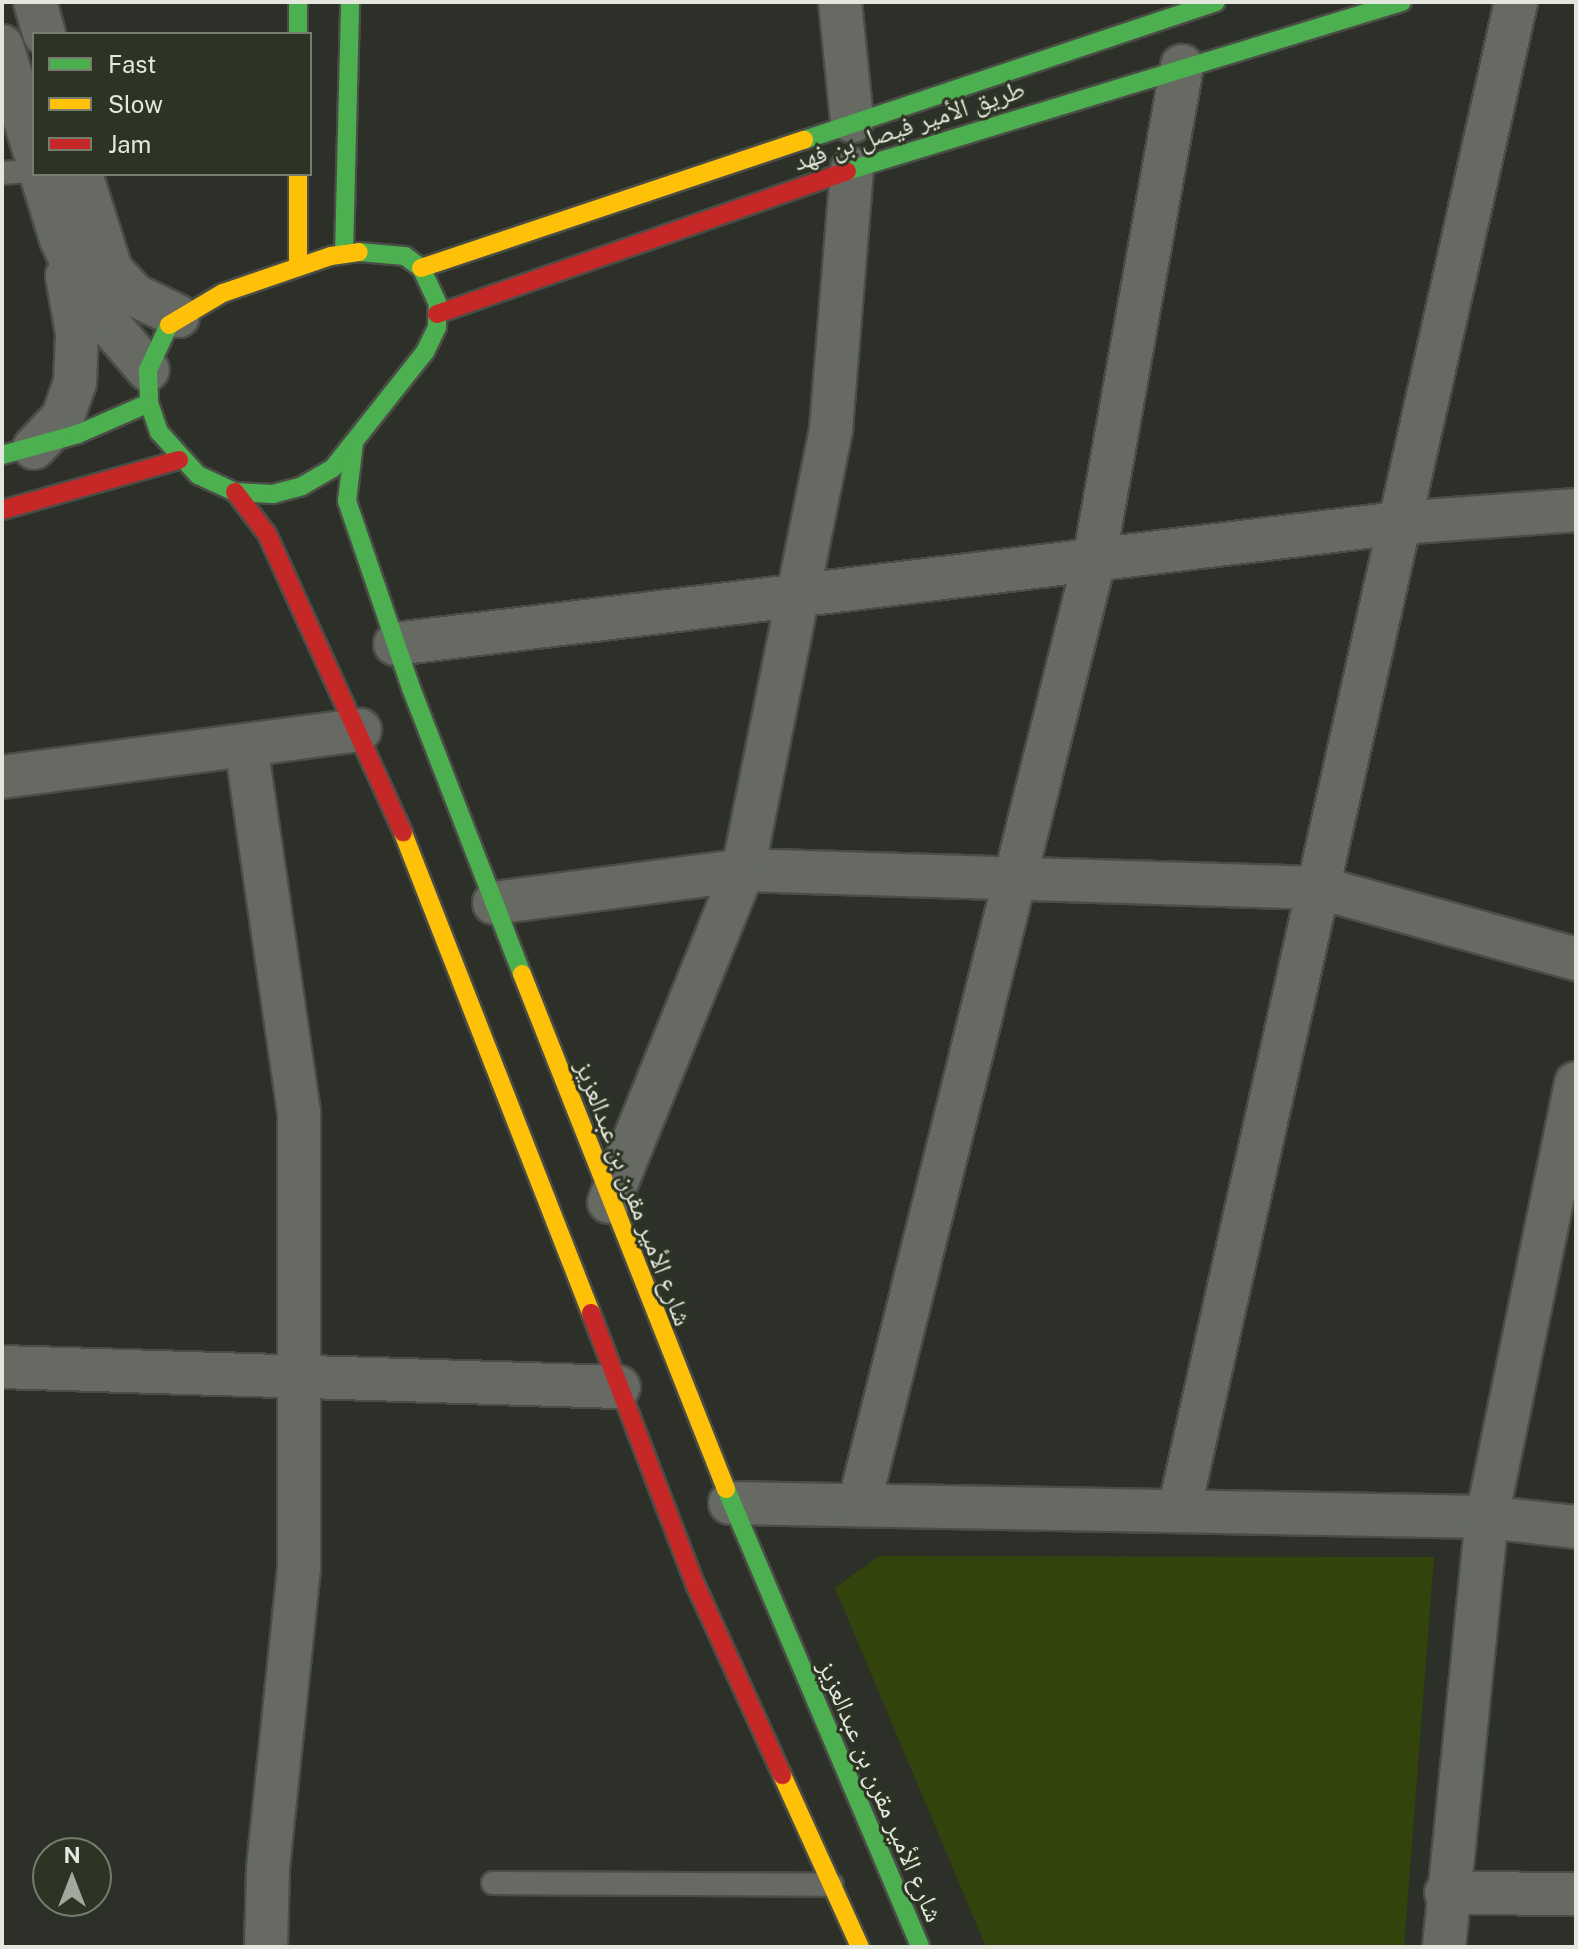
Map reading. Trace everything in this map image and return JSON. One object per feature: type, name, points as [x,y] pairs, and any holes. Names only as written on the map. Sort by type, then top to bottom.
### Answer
[{"type":"street","points":[[35,2],[43,32]]},
{"type":"street","points":[[298,2],[298,32]]},
{"type":"street","points":[[344,254],[350,2]]},
{"type":"street","points":[[840,2],[852,121]]},
{"type":"street","name":"طريق الأمير فيصل بن فهد","points":[[421,268],[852,121],[1216,2]]},
{"type":"street","name":"طريق الأمير فيصل بن فهد","points":[[437,314],[852,169],[1182,66],[1402,2]]},
{"type":"street","points":[[1179,1511],[1516,2]]},
{"type":"street","points":[[2,46],[32,144]]},
{"type":"street","points":[[859,1505],[1020,877],[1094,561],[1182,66]]},
{"type":"street","points":[[609,1202],[743,870],[831,429],[852,169]]},
{"type":"street","points":[[18,451],[63,417],[75,383],[77,333],[61,239],[42,176]]},
{"type":"street","points":[[82,176],[111,270],[134,295],[178,316]]},
{"type":"street","points":[[298,176],[298,267]]},
{"type":"street","points":[[61,239],[90,302],[149,386]]},
{"type":"street","points":[[387,252],[405,256],[421,268],[437,314],[425,352],[333,468],[302,486],[273,494],[235,492],[198,475],[179,460],[159,432],[149,386],[155,341],[178,316],[223,293],[344,254],[387,252]]},
{"type":"street","points":[[18,451],[149,386]]},
{"type":"street","name":"شارع الأمير مقرن بن عبدالعزيز","points":[[354,443],[347,501],[395,644],[609,1202],[730,1503],[920,1947]]},
{"type":"street","points":[[2,510],[179,460]]},
{"type":"street","points":[[235,492],[267,534],[360,730],[424,880],[696,1586],[860,1947]]},
{"type":"street","points":[[395,644],[798,599],[1399,523],[1576,510]]},
{"type":"street","points":[[2,777],[360,730]]},
{"type":"street","points":[[246,745],[299,1112],[299,1568],[268,1869],[266,1947]]},
{"type":"street","points":[[494,903],[743,870],[1320,888],[1576,959]]},
{"type":"street","points":[[1444,1947],[1446,1893],[1487,1517],[1576,1083]]},
{"type":"street","points":[[2,1367],[619,1387]]},
{"type":"street","points":[[730,1503],[1487,1517],[1576,1527]]},
{"type":"street","points":[[1446,1893],[1576,1894]]},
{"type":"lane","points":[[2,173],[32,171]]},
{"type":"lane","points":[[493,1883],[832,1885]]},
{"type":"green space","points":[[879,1556],[1434,1557],[1404,1947],[986,1947],[835,1588]]},
{"type":"traffic: fast","points":[[298,2],[298,32]]},
{"type":"traffic: fast","points":[[344,254],[350,2]]},
{"type":"traffic: fast","points":[[804,140],[1216,2]]},
{"type":"traffic: fast","points":[[847,171],[1402,2]]},
{"type":"traffic: fast","points":[[169,325],[148,370],[149,403],[159,432],[198,475],[235,492],[273,494],[302,486],[333,468],[425,352],[437,327],[438,304],[421,268],[405,256],[359,252]]},
{"type":"traffic: fast","points":[[2,455],[78,434],[149,403]]},
{"type":"traffic: fast","points":[[354,443],[347,501],[411,688],[522,974]]},
{"type":"traffic: fast","points":[[726,1489],[920,1947]]},
{"type":"traffic: slow","points":[[421,268],[804,140]]},
{"type":"traffic: slow","points":[[298,176],[298,267]]},
{"type":"traffic: slow","points":[[169,325],[223,293],[331,256],[359,252]]},
{"type":"traffic: slow","points":[[403,833],[591,1313]]},
{"type":"traffic: slow","points":[[522,974],[726,1489]]},
{"type":"traffic: slow","points":[[782,1775],[860,1947]]},
{"type":"traffic: jam","points":[[437,314],[847,171]]},
{"type":"traffic: jam","points":[[2,510],[179,460]]},
{"type":"traffic: jam","points":[[235,492],[267,534],[403,833]]},
{"type":"traffic: jam","points":[[591,1313],[696,1586],[782,1775]]}]
